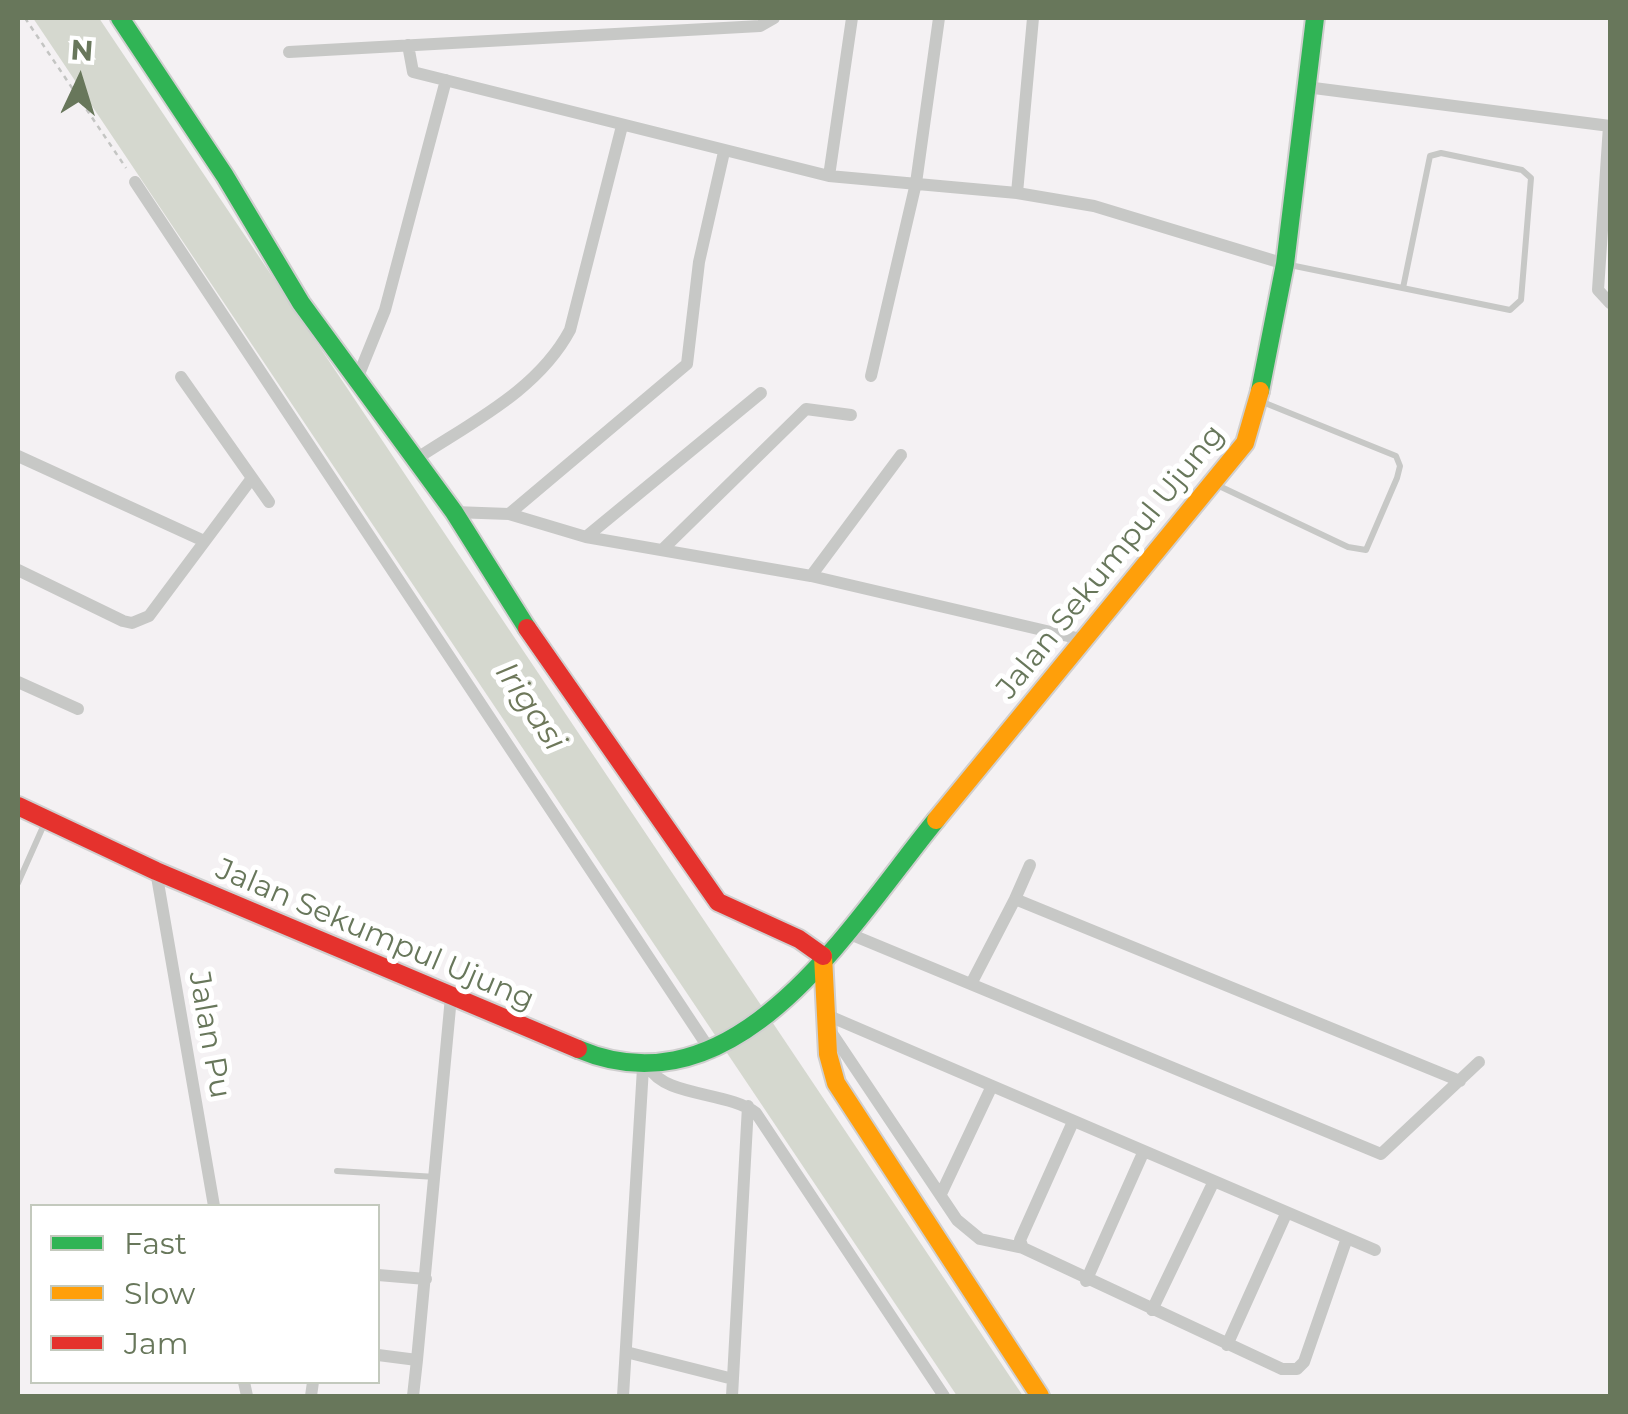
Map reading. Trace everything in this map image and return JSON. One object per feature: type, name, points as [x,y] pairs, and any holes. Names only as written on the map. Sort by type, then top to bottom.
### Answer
[{"type":"main road","points":[[120,18],[225,176],[301,303],[454,512],[561,682],[718,902],[740,916],[806,940],[824,957],[830,1068],[836,1082],[1040,1396]]},
{"type":"main road","name":"Jalan Sekumpul Ujung","points":[[18,806],[156,872],[601,1059],[646,1068],[673,1067],[715,1051],[782,1003],[824,957],[1245,444],[1259,400],[1286,264],[1315,18]]},
{"type":"street","points":[[289,52],[760,26],[774,18]]},
{"type":"street","points":[[829,176],[852,18]]},
{"type":"street","points":[[872,376],[916,183],[939,18]]},
{"type":"street","points":[[1017,193],[1033,18]]},
{"type":"street","points":[[408,45],[413,72],[724,152],[829,176],[1017,193],[1094,206],[1286,264]]},
{"type":"street","points":[[357,378],[385,310],[446,80]]},
{"type":"street","points":[[1306,87],[1610,126],[1598,290],[1610,303]]},
{"type":"street","points":[[416,459],[527,385],[556,357],[570,330],[622,126]]},
{"type":"street","points":[[509,514],[687,364],[696,280],[724,152]]},
{"type":"street","points":[[135,182],[715,1051]]},
{"type":"street","points":[[181,377],[269,502]]},
{"type":"street","points":[[586,537],[761,393]]},
{"type":"street","points":[[663,549],[806,408],[851,415]]},
{"type":"street","points":[[810,576],[901,454]]},
{"type":"street","points":[[18,456],[204,541]]},
{"type":"street","points":[[18,570],[132,623],[150,616],[252,478]]},
{"type":"street","points":[[454,512],[509,514],[586,537],[810,576],[1085,640]]},
{"type":"street","points":[[18,682],[78,709]]},
{"type":"street","points":[[971,984],[1030,865]]},
{"type":"street","name":"Jalan Pu","points":[[156,872],[214,1204]]},
{"type":"street","points":[[1015,899],[1460,1080]]},
{"type":"street","points":[[845,932],[1381,1154],[1479,1062]]},
{"type":"street","points":[[414,1396],[451,997]]},
{"type":"street","points":[[829,1023],[1375,1250]]},
{"type":"street","points":[[829,1023],[968,1231],[980,1239],[1023,1248],[1086,1282],[1282,1369],[1297,1369],[1347,1238]]},
{"type":"street","points":[[646,1068],[662,1082],[748,1106],[944,1396]]},
{"type":"street","points":[[623,1396],[646,1068]]},
{"type":"street","points":[[940,1194],[991,1088]]},
{"type":"street","points":[[732,1396],[748,1106]]},
{"type":"street","points":[[1023,1248],[1020,1240],[1072,1124]]},
{"type":"street","points":[[1086,1282],[1142,1153]]},
{"type":"street","points":[[1152,1310],[1214,1184]]},
{"type":"street","points":[[1228,1345],[1286,1214]]},
{"type":"street","points":[[380,1276],[426,1279]]},
{"type":"street","points":[[626,1352],[733,1379]]},
{"type":"street","points":[[380,1356],[418,1360]]},
{"type":"lane","points":[[1286,264],[1500,310],[1516,306],[1521,300],[1531,178],[1522,170],[1490,163],[1441,153],[1430,156],[1403,288]]},
{"type":"lane","points":[[1214,484],[1348,547],[1366,550],[1397,478],[1400,466],[1396,456],[1259,400]]},
{"type":"lane","points":[[18,883],[46,820]]},
{"type":"lane","points":[[337,1172],[437,1177]]},
{"type":"path","points":[[25,18],[135,182]]},
{"type":"water","name":"Irigasi","points":[[33,18],[99,18],[1023,1396],[957,1396]]},
{"type":"traffic: fast","points":[[120,18],[225,176],[301,303],[454,512],[527,628]]},
{"type":"traffic: fast","points":[[1260,391],[1285,264],[1315,18]]},
{"type":"traffic: fast","points":[[578,1049],[636,1063],[689,1057],[739,1034],[785,999],[827,957],[936,820]]},
{"type":"traffic: slow","points":[[936,820],[1245,443],[1260,391]]},
{"type":"traffic: slow","points":[[823,956],[828,1054],[836,1083],[1040,1396]]},
{"type":"traffic: jam","points":[[527,628],[718,902],[799,939],[823,956]]},
{"type":"traffic: jam","points":[[18,806],[156,871],[578,1049]]}]
